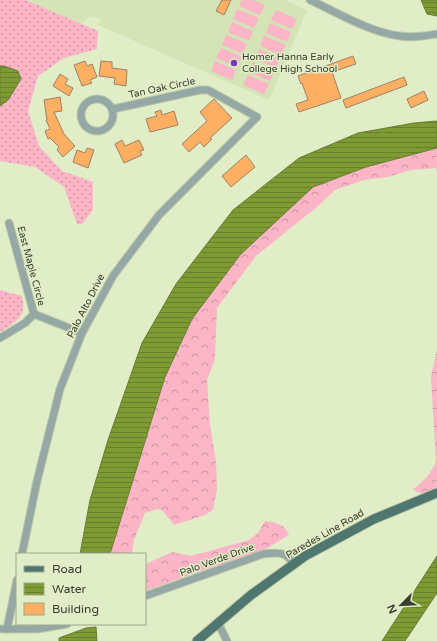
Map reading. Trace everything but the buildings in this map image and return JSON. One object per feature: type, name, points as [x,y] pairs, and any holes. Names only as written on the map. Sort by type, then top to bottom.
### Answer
[{"type":"main road","name":"Paredes Line Road","points":[[197,641],[251,595],[292,564],[314,550],[374,518],[437,493]]},
{"type":"street","points":[[310,0],[366,26],[399,36],[420,37],[437,34]]},
{"type":"street","name":"Tan Oak Circle","points":[[113,109],[200,90],[208,90],[257,117]]},
{"type":"street","points":[[102,99],[113,109],[114,115],[110,126],[100,131],[89,129],[82,121],[81,116],[84,106],[92,100],[102,99]]},
{"type":"street","name":"Palo Alto Drive","points":[[22,553],[37,481],[60,389],[82,333],[113,276],[159,215],[257,117]]},
{"type":"street","name":"East Maple Circle","points":[[9,223],[34,314]]},
{"type":"street","points":[[0,338],[25,323],[34,314],[82,333]]},
{"type":"street","name":"Palo Verde Drive","points":[[146,596],[263,554],[282,553],[290,558],[292,564]]},
{"type":"street","points":[[16,584],[4,629],[37,629],[61,625]]},
{"type":"street","points":[[218,623],[227,641]]},
{"type":"shaded area","name":"Homer Hanna Early College High School","points":[[27,0],[285,0],[307,10],[269,100],[98,25],[101,20],[90,16],[82,24]]},
{"type":"green space","points":[[0,0],[26,0],[98,31],[97,49],[64,58],[38,76],[28,111],[39,146],[62,171],[93,182],[93,210],[82,224],[77,224],[64,187],[35,167],[0,161],[0,106],[8,100],[4,66],[0,66]]},
{"type":"green space","points":[[242,0],[253,0],[265,5],[260,15],[239,6]]},
{"type":"green space","points":[[237,9],[259,18],[254,28],[233,19]]},
{"type":"green space","points":[[276,10],[297,19],[292,29],[271,20]]},
{"type":"green space","points":[[232,22],[253,31],[249,41],[228,32]]},
{"type":"green space","points":[[270,23],[291,32],[287,42],[266,33]]},
{"type":"green space","points":[[226,35],[247,44],[243,54],[222,45]]},
{"type":"green space","points":[[264,36],[286,45],[281,55],[260,46]]},
{"type":"green space","points":[[221,48],[242,57],[237,67],[216,58]]},
{"type":"green space","points":[[259,49],[280,58],[276,68],[255,59]]},
{"type":"green space","points":[[215,61],[236,70],[232,80],[211,71]]},
{"type":"green space","points":[[253,62],[274,71],[270,81],[249,72]]},
{"type":"green space","points":[[248,75],[269,84],[264,94],[243,85]]},
{"type":"green space","points":[[437,148],[437,173],[436,168],[411,170],[388,177],[364,180],[335,190],[318,206],[256,256],[217,308],[215,359],[207,380],[210,425],[216,462],[217,489],[213,510],[205,515],[174,525],[162,510],[157,509],[145,513],[134,540],[132,553],[110,553],[165,377],[192,319],[240,255],[313,187],[366,167]]},
{"type":"green space","points":[[0,290],[22,296],[23,309],[22,314],[16,321],[0,332]]},
{"type":"green space","points":[[437,349],[437,488],[425,495],[413,490],[427,477],[436,463],[431,377]]},
{"type":"green space","points":[[265,521],[282,526],[289,535],[257,554],[201,571],[146,591],[146,566],[148,563],[172,552],[191,556],[249,540],[258,533]]},
{"type":"water","points":[[421,0],[437,0],[437,16],[427,14]]},
{"type":"water","points":[[0,66],[18,71],[21,79],[8,100],[0,106]]},
{"type":"water","points":[[437,121],[437,148],[366,167],[313,187],[240,255],[192,319],[165,377],[110,553],[80,553],[90,500],[108,440],[142,343],[176,284],[233,210],[299,158],[358,133],[414,123]]},
{"type":"water","points":[[437,556],[437,593],[405,641],[382,641]]},
{"type":"water","points":[[96,627],[97,641],[59,641],[59,638],[86,628]]},
{"type":"place","name":"Homer Hanna Early College High School","points":[[234,63]]}]
